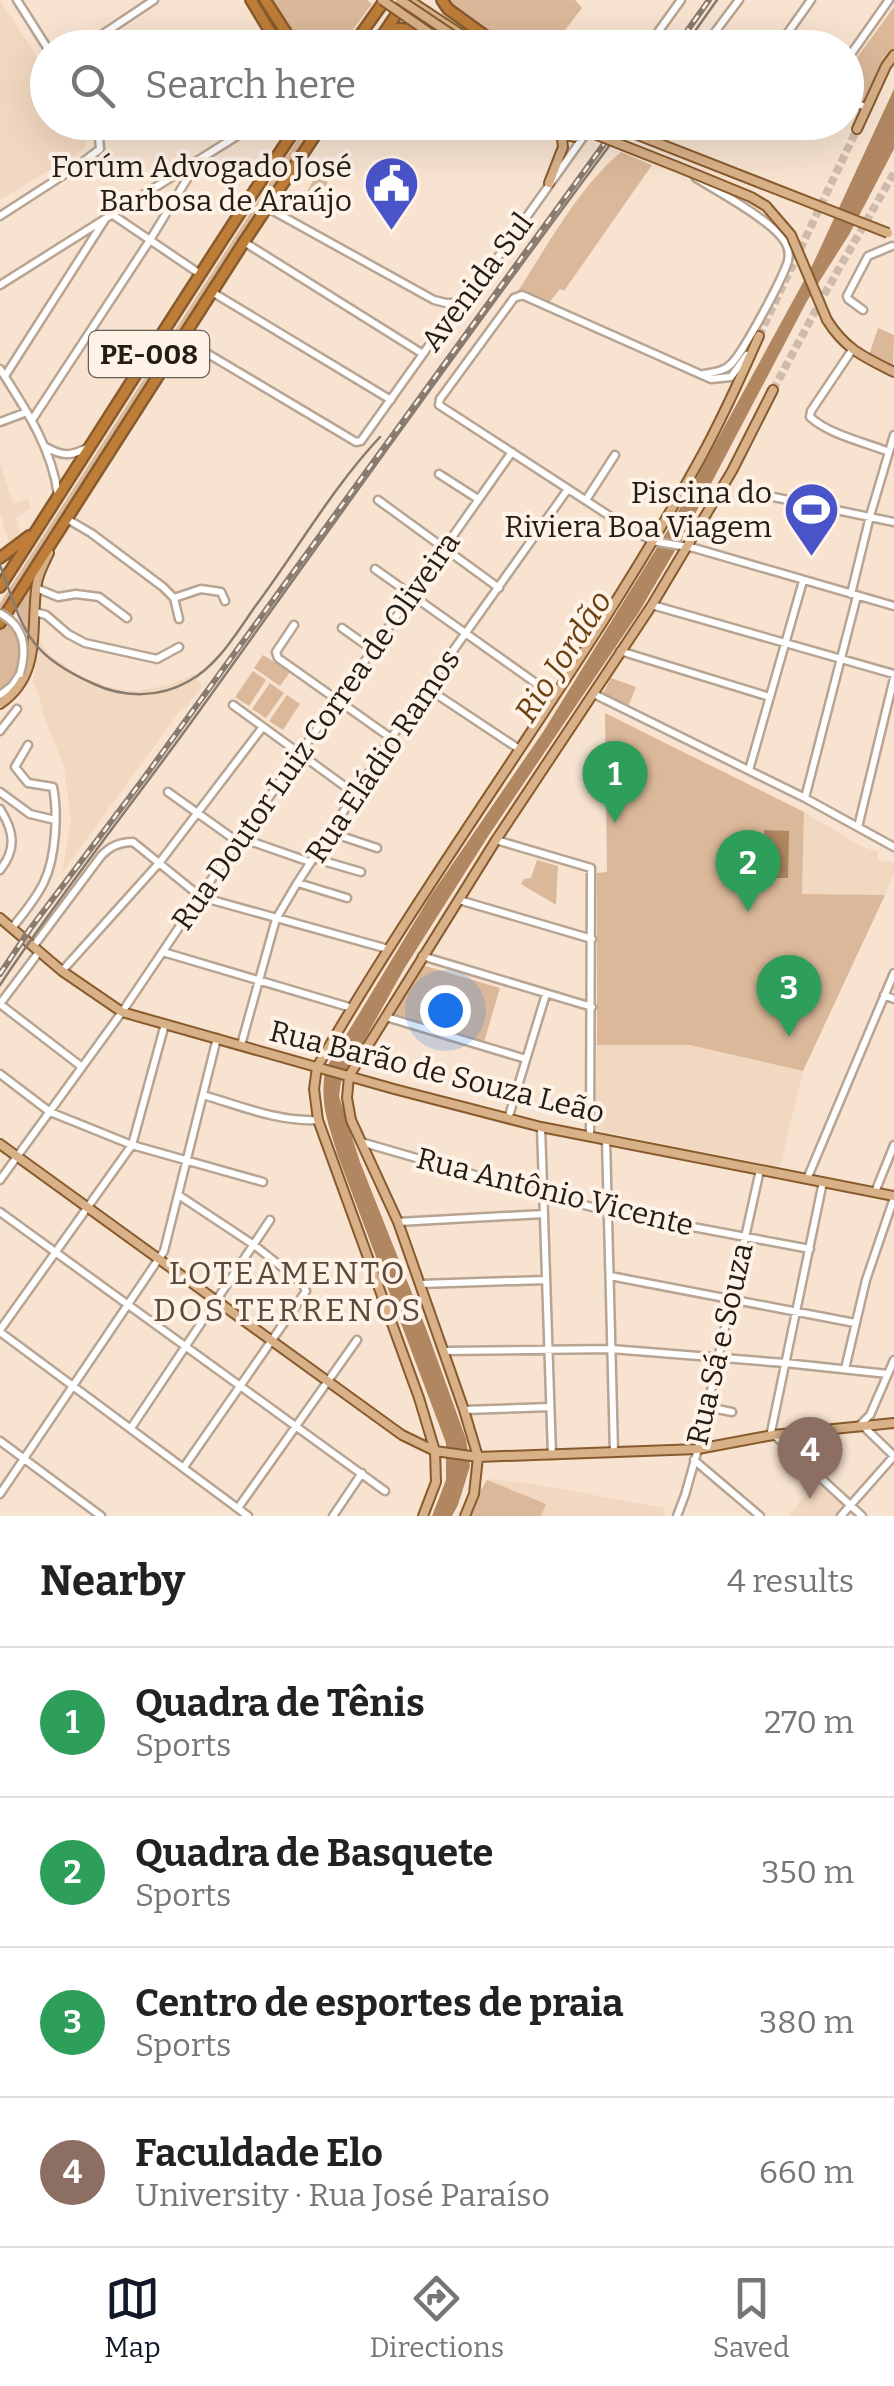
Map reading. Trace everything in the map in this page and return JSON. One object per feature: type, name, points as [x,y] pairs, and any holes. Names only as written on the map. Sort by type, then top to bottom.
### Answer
[{"type":"highway","points":[[251,0],[269,30]]},
{"type":"highway","points":[[265,0],[284,30]]},
{"type":"highway","points":[[364,30],[385,0]]},
{"type":"highway","points":[[386,30],[405,0]]},
{"type":"highway","points":[[445,5],[478,30]]},
{"type":"highway","name":"PE-008","points":[[0,587],[288,140]]},
{"type":"highway","name":"PE-008","points":[[0,623],[312,140]]},
{"type":"highway","points":[[0,558],[35,532]]},
{"type":"main road","points":[[385,0],[426,30]]},
{"type":"main road","points":[[385,0],[433,30]]},
{"type":"main road","points":[[405,0],[447,30]]},
{"type":"main road","points":[[405,0],[453,30]]},
{"type":"main road","points":[[864,111],[894,54]]},
{"type":"main road","points":[[549,183],[563,140]]},
{"type":"main road","points":[[606,140],[678,166],[766,206],[791,235],[837,336],[852,350],[894,372]]},
{"type":"main road","points":[[650,140],[891,234]]},
{"type":"main road","points":[[423,1516],[436,1482],[438,1452],[318,1120],[314,1089],[320,1068],[388,948],[655,541],[758,340]]},
{"type":"main road","points":[[465,1516],[474,1494],[475,1457],[464,1410],[398,1222],[348,1109],[348,1075],[496,840],[652,604],[732,471],[773,390]]},
{"type":"main road","points":[[0,704],[20,687],[29,669],[36,588],[60,530]]},
{"type":"main road","name":"Rua Barão de Souza Leão","points":[[0,918],[62,970],[122,1012],[508,1119],[894,1197]]},
{"type":"main road","points":[[0,1144],[402,1435],[438,1452],[475,1457],[698,1449],[772,1435],[894,1423]]},
{"type":"street","points":[[18,0],[37,30]]},
{"type":"street","points":[[109,30],[154,0]]},
{"type":"street","points":[[659,30],[681,0]]},
{"type":"street","points":[[717,30],[739,0]]},
{"type":"street","points":[[789,30],[811,0]]},
{"type":"street","points":[[864,35],[889,0]]},
{"type":"street","points":[[0,216],[79,166],[100,149],[98,140]]},
{"type":"street","points":[[0,284],[231,140]]},
{"type":"street","name":"Avenida Sul","points":[[184,339],[361,442],[457,302],[471,295],[581,140]]},
{"type":"street","points":[[0,422],[29,416],[150,240],[198,161]]},
{"type":"street","points":[[678,166],[775,230],[789,252],[788,262],[736,358],[724,369],[700,374]]},
{"type":"street","points":[[266,207],[434,300],[457,302]]},
{"type":"street","points":[[113,214],[200,274]]},
{"type":"street","points":[[5,376],[104,220]]},
{"type":"street","points":[[244,242],[424,354]]},
{"type":"street","points":[[863,310],[847,296],[868,256],[892,246]]},
{"type":"street","points":[[212,292],[391,400]]},
{"type":"street","name":"Avenida Sul","points":[[512,452],[439,404],[514,298],[522,295],[700,374]]},
{"type":"street","points":[[700,374],[724,380],[736,373],[758,340]]},
{"type":"street","points":[[852,350],[810,414],[814,422],[889,452]]},
{"type":"street","points":[[0,368],[46,447],[58,496]]},
{"type":"street","points":[[805,798],[842,660],[870,516],[894,435]]},
{"type":"street","points":[[46,447],[70,456],[90,446]]},
{"type":"street","points":[[512,452],[655,541],[685,546],[894,606]]},
{"type":"street","name":"Rua Doutor Luiz Correa de Oliveira","points":[[0,1180],[122,1012],[512,452]]},
{"type":"street","points":[[586,500],[615,456]]},
{"type":"street","points":[[440,474],[478,499]]},
{"type":"street","name":"Rua Eládio Ramos","points":[[241,1045],[276,919],[391,738],[568,489]]},
{"type":"street","points":[[764,495],[894,522]]},
{"type":"street","points":[[378,500],[500,588]]},
{"type":"street","points":[[67,519],[101,540],[174,598],[180,618]]},
{"type":"street","points":[[376,569],[554,696]]},
{"type":"street","points":[[749,770],[803,581]]},
{"type":"street","points":[[36,588],[58,597],[100,597],[127,618]]},
{"type":"street","points":[[174,598],[207,588],[221,592],[225,602]]},
{"type":"street","points":[[652,604],[894,676],[858,827]]},
{"type":"street","points":[[35,612],[77,640],[101,647],[157,659],[179,647]]},
{"type":"street","points":[[0,613],[15,623],[24,648],[20,674],[1,694]]},
{"type":"street","points":[[294,624],[276,655],[391,738]]},
{"type":"street","points":[[342,628],[373,650]]},
{"type":"street","points":[[620,651],[770,697]]},
{"type":"street","points":[[427,688],[520,749]]},
{"type":"street","points":[[594,694],[805,798],[894,848]]},
{"type":"street","points":[[234,705],[354,793]]},
{"type":"street","points":[[0,731],[18,709]]},
{"type":"street","points":[[62,970],[160,862],[262,728]]},
{"type":"street","points":[[12,928],[48,874],[55,820],[54,786],[28,783],[15,768],[28,745]]},
{"type":"street","points":[[0,792],[30,814],[55,820]]},
{"type":"street","points":[[168,792],[240,840],[361,872]]},
{"type":"street","points":[[0,809],[10,830],[12,849],[0,870]]},
{"type":"street","points":[[329,832],[377,848]]},
{"type":"street","points":[[496,840],[590,868],[590,1136]]},
{"type":"street","points":[[83,1067],[0,1004],[100,856],[113,846],[136,844],[201,896],[388,948]]},
{"type":"street","points":[[298,883],[347,898]]},
{"type":"street","points":[[459,900],[592,939]]},
{"type":"street","points":[[163,952],[352,1008]]},
{"type":"street","points":[[422,956],[592,1006]]},
{"type":"street","points":[[807,1179],[894,973]]},
{"type":"street","points":[[508,1119],[546,994]]},
{"type":"street","points":[[884,996],[894,1000]]},
{"type":"street","points":[[385,1016],[526,1060]]},
{"type":"street","points":[[165,1024],[132,1145],[0,1331],[248,1516]]},
{"type":"street","points":[[0,1494],[164,1251],[217,1038]]},
{"type":"street","points":[[0,1074],[50,1112],[132,1145],[263,1182]]},
{"type":"street","points":[[203,1095],[279,1117],[318,1120]]},
{"type":"street","points":[[542,1127],[552,1455]]},
{"type":"street","points":[[606,1139],[614,1454]]},
{"type":"street","name":"Rua Antônio Vicente","points":[[361,1142],[607,1210],[810,1249]]},
{"type":"street","points":[[875,1192],[894,1145]]},
{"type":"street","name":"Rua Sá e Souza","points":[[676,1516],[698,1449],[760,1170]]},
{"type":"street","points":[[823,1182],[771,1428],[772,1435],[862,1516]]},
{"type":"street","points":[[180,1196],[254,1245],[305,1286],[304,1295],[184,1467]]},
{"type":"street","points":[[844,1369],[866,1280],[894,1197]]},
{"type":"street","points":[[0,1212],[385,1490]]},
{"type":"street","points":[[398,1222],[544,1214]]},
{"type":"street","points":[[130,1428],[270,1220]]},
{"type":"street","points":[[610,1276],[855,1323]]},
{"type":"street","points":[[420,1284],[545,1280]]},
{"type":"street","points":[[238,1508],[357,1340]]},
{"type":"street","points":[[444,1351],[611,1349],[888,1374]]},
{"type":"street","points":[[841,1516],[894,1456],[861,1424],[870,1415],[894,1360]]},
{"type":"street","points":[[464,1410],[550,1407]]},
{"type":"street","points":[[706,1407],[732,1412]]},
{"type":"street","points":[[0,1441],[101,1516]]},
{"type":"street","points":[[694,1460],[760,1516]]},
{"type":"street","points":[[333,1516],[362,1473]]},
{"type":"shaded area","points":[[0,0],[30,45],[30,140],[87,140],[84,149],[0,200]]},
{"type":"shaded area","points":[[269,0],[367,0],[372,4],[353,30],[289,30]]},
{"type":"shaded area","points":[[450,0],[575,0],[582,8],[565,30],[488,30]]},
{"type":"shaded area","points":[[894,7],[894,52],[864,102],[864,48]]},
{"type":"shaded area","name":"Rio Jordão","points":[[894,89],[894,149],[850,233],[807,301],[683,537],[639,612],[404,969],[341,1082],[339,1096],[360,1162],[466,1439],[470,1466],[458,1505],[452,1516],[432,1516],[446,1480],[446,1443],[338,1156],[324,1104],[325,1070],[429,898],[543,732],[669,528],[812,266]]},
{"type":"shaded area","points":[[297,140],[305,140],[0,615],[0,603]]},
{"type":"shaded area","points":[[621,152],[652,165],[564,291],[560,289],[548,304],[518,291],[578,199]]},
{"type":"shaded area","points":[[316,175],[328,182],[314,207],[289,194],[291,190],[304,197]]},
{"type":"shaded area","points":[[878,328],[894,335],[893,367],[868,358]]},
{"type":"shaded area","points":[[0,462],[13,504],[28,498],[31,508],[16,518],[20,533],[10,545],[0,513]]},
{"type":"shaded area","points":[[34,580],[30,636],[16,606]]},
{"type":"shaded area","points":[[5,618],[19,636],[22,656],[15,676],[0,693],[0,626]]},
{"type":"shaded area","points":[[39,639],[50,655],[77,674],[107,687],[135,691],[170,685],[194,674],[202,686],[62,873],[71,821],[64,767],[33,682],[40,656]]},
{"type":"shaded area","points":[[263,655],[290,672],[280,686],[254,668]]},
{"type":"shaded area","points":[[253,671],[266,680],[249,706],[235,697]]},
{"type":"shaded area","points":[[611,678],[636,687],[628,707],[602,695]]},
{"type":"shaded area","points":[[270,683],[284,693],[266,718],[252,709]]},
{"type":"shaded area","points":[[287,695],[300,704],[283,730],[269,721]]},
{"type":"shaded area","points":[[605,713],[804,812],[802,894],[885,895],[803,1071],[690,1045],[597,1045],[597,873],[607,872]]},
{"type":"shaded area","points":[[804,812],[878,852],[878,860],[894,862],[885,895],[802,894]]},
{"type":"shaded area","points":[[764,830],[789,831],[788,878],[763,878]]},
{"type":"shaded area","points":[[537,860],[558,866],[556,905],[521,884],[531,878]]},
{"type":"shaded area","points":[[422,965],[500,988],[484,1042],[392,1015]]},
{"type":"shaded area","points":[[698,1008],[748,1058],[803,1071],[780,1167],[598,1131],[595,1127],[597,1045],[690,1045]]},
{"type":"shaded area","points":[[489,1479],[664,1508],[665,1516],[465,1516]]},
{"type":"shaded area","points":[[487,1480],[546,1504],[541,1516],[465,1516]]},
{"type":"shaded area","points":[[818,1481],[845,1506],[836,1516],[788,1516]]},
{"type":"tunnel","points":[[759,336],[852,140]]},
{"type":"tunnel","points":[[773,390],[894,173]]},
{"type":"tram line","points":[[696,30],[717,0]]},
{"type":"tram line","points":[[0,985],[614,140]]},
{"type":"tram line","points":[[0,565],[30,638],[54,662],[117,692],[142,694],[178,687],[199,675],[225,649],[330,499],[380,437]]},
{"type":"railway","points":[[688,30],[709,0]]},
{"type":"railway","points":[[0,974],[607,140]]},
{"type":"place","name":"Forúm Advogado José Barbosa de Araújo","points":[[391,233]]},
{"type":"place","name":"Piscina do Riviera Boa Viagem","points":[[811,559]]},
{"type":"place","name":"Quadra de Tênis","points":[[615,823]]},
{"type":"place","name":"Quadra de Basquete","points":[[748,912]]},
{"type":"place","name":"Centro de esportes de praia","points":[[789,1037]]},
{"type":"place","name":"Faculdade Elo","points":[[810,1499]]},
{"type":"district","name":"LOTEAMENTO DOS TERRENOS","points":[[288,1292]]}]
